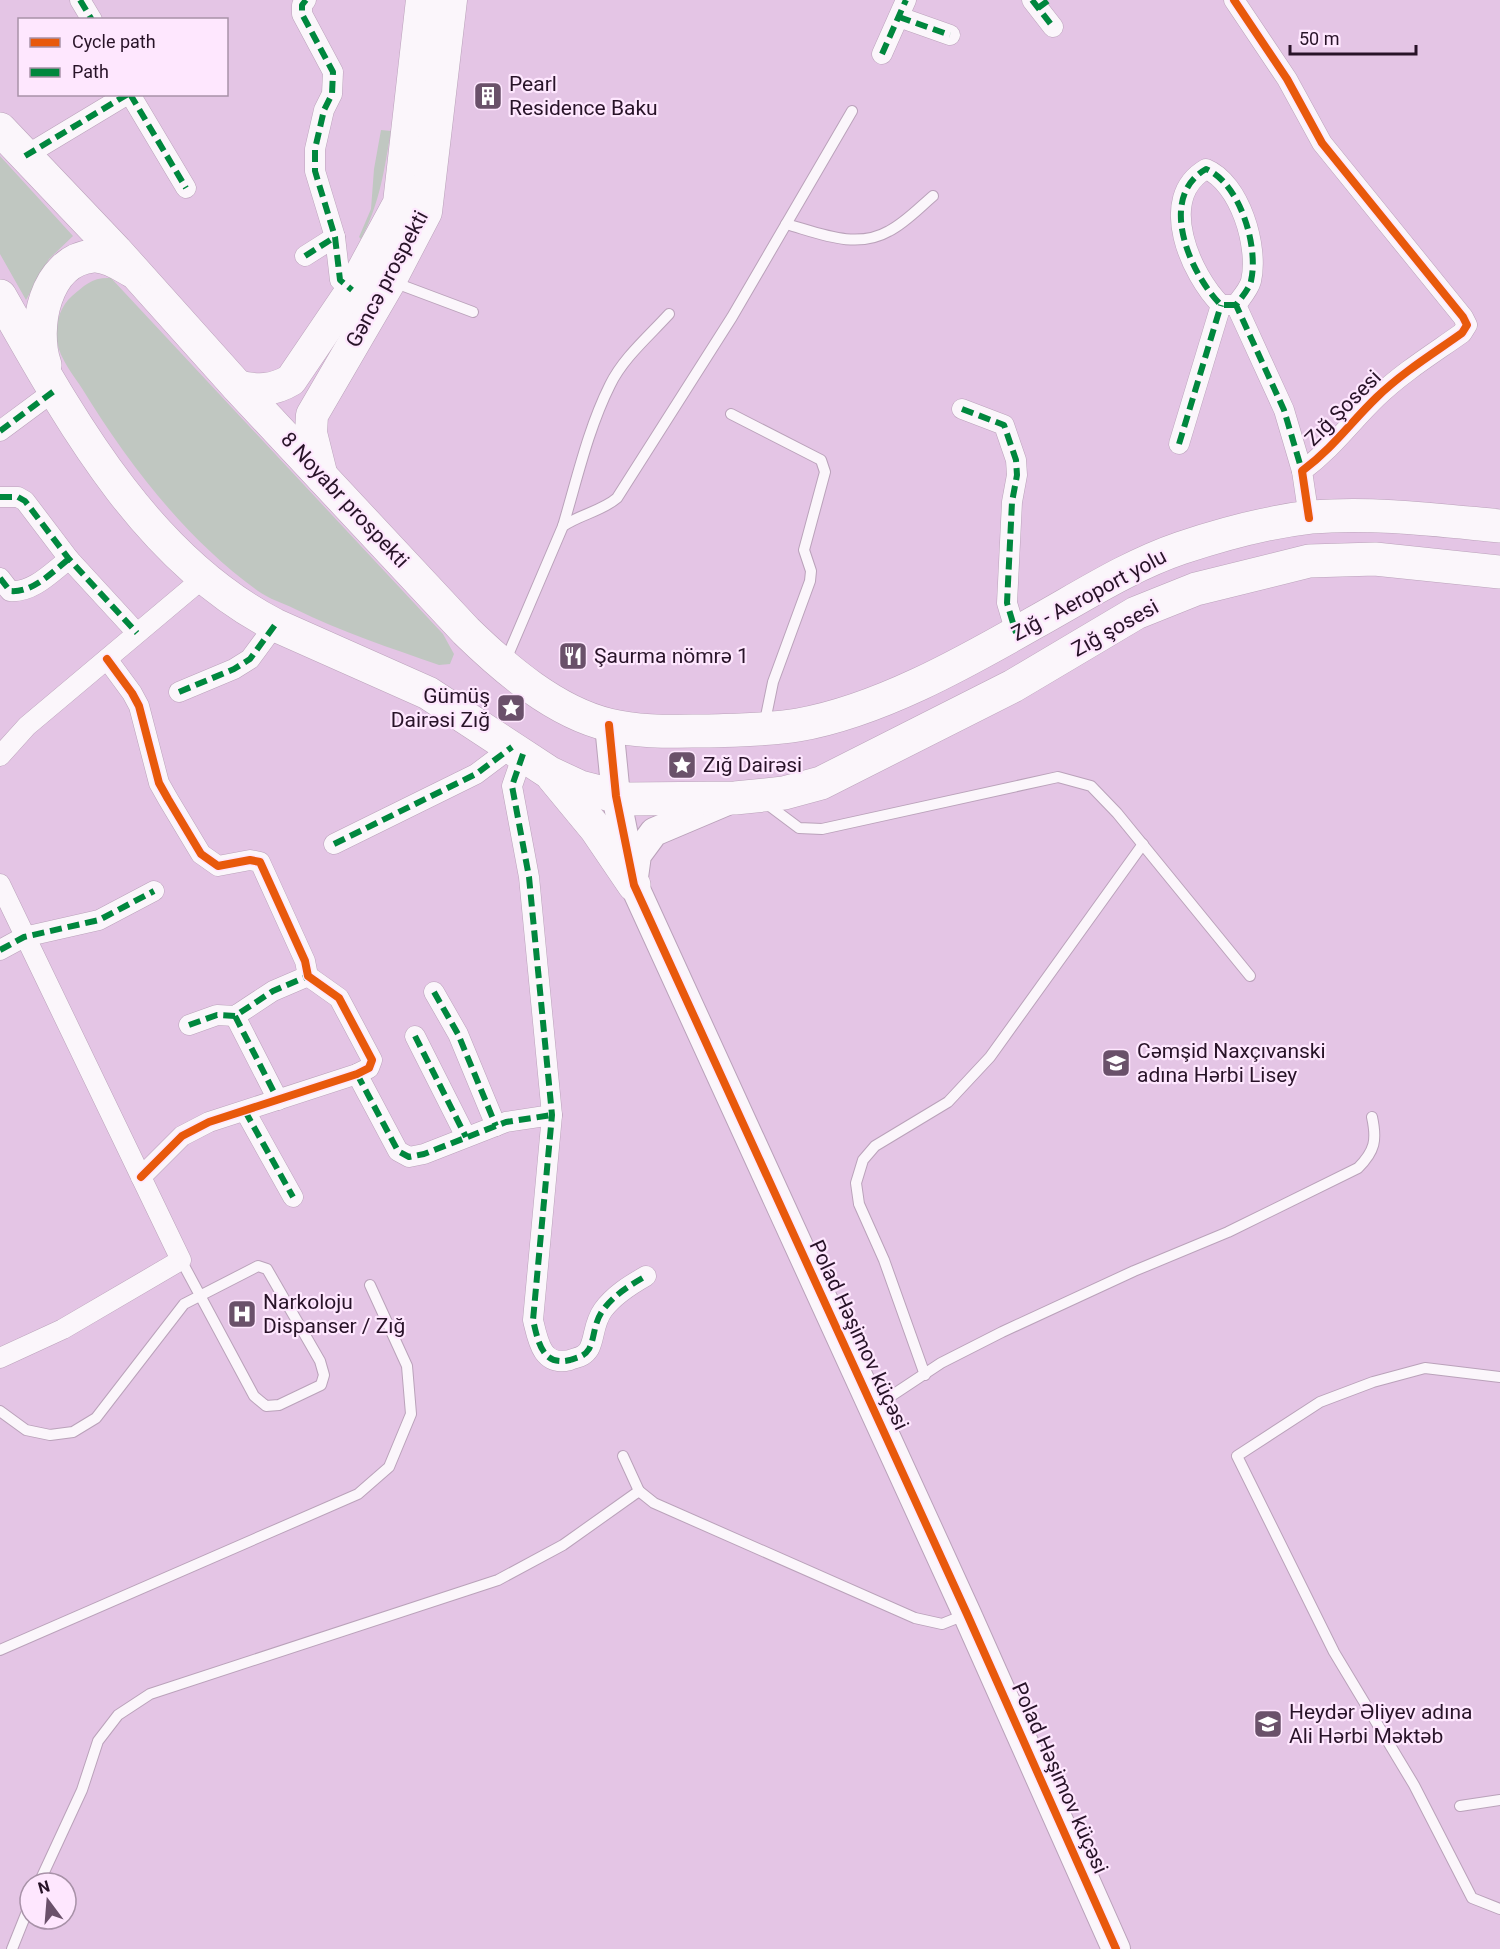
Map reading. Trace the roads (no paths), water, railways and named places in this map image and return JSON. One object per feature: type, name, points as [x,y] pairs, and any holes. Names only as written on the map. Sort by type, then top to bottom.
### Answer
[{"type":"highway","name":"8 Noyabr prospekti","points":[[0,129],[466,631],[504,665],[558,703],[609,725],[673,731],[764,729]]},
{"type":"highway","points":[[54,391],[42,356],[39,324],[49,291],[58,277],[67,267],[93,256],[107,257],[136,273]]},
{"type":"highway","points":[[0,296],[54,391],[128,496],[159,535],[202,579],[251,613],[275,626],[428,693],[550,773],[580,787],[627,799],[746,797]]},
{"type":"highway","name":"Zığ - Aeroport yolu","points":[[764,729],[815,722],[854,710],[906,689],[1016,633],[1144,562],[1226,534],[1309,518],[1376,516],[1500,526]]},
{"type":"highway","name":"Zığ şosesi","points":[[746,797],[800,789],[843,773],[1013,686],[1136,613],[1196,589],[1309,561],[1375,559],[1500,572]]},
{"type":"highway","points":[[550,773],[596,830],[634,885]]},
{"type":"main road","name":"Gəncə prospekti","points":[[237,386],[253,390],[267,389],[291,380],[352,290],[399,203],[422,0]]},
{"type":"main road","name":"Gəncə prospekti","points":[[322,477],[311,433],[312,415],[390,281],[426,212],[451,0]]},
{"type":"street","points":[[80,0],[91,18]]},
{"type":"street","points":[[306,0],[302,5],[302,14],[333,72],[332,94],[324,110],[315,149],[319,189],[335,237],[340,280],[352,290]]},
{"type":"street","name":"Zığ Şosesi","points":[[1234,0],[1287,79],[1322,143],[1463,317],[1467,325],[1462,333],[1400,377],[1376,398],[1327,453],[1302,471]]},
{"type":"street","points":[[1039,3],[1053,27]]},
{"type":"street","points":[[882,54],[903,8],[950,35]]},
{"type":"street","points":[[25,156],[126,96]]},
{"type":"street","points":[[130,96],[186,188]]},
{"type":"street","name":"Zığ Şosesi","points":[[1228,305],[1250,282],[1252,259],[1250,232],[1236,200],[1215,173],[1206,169],[1197,174],[1186,194],[1181,211],[1185,246],[1193,268],[1206,290],[1228,305],[1284,410],[1302,471],[1309,518]]},
{"type":"street","points":[[305,256],[335,237]]},
{"type":"street","points":[[1179,444],[1228,305]]},
{"type":"street","points":[[0,431],[54,391]]},
{"type":"street","points":[[962,409],[1004,425],[1016,460],[1007,603],[1016,633]]},
{"type":"street","points":[[0,497],[18,497],[25,501],[69,559],[137,633]]},
{"type":"street","points":[[0,578],[10,591],[29,590],[69,559]]},
{"type":"street","points":[[0,756],[8,744],[27,726],[202,579]]},
{"type":"street","points":[[179,692],[234,669],[250,659],[275,626]]},
{"type":"street","points":[[106,659],[136,699],[159,783],[201,854],[218,866],[250,860],[260,862],[305,961],[308,976],[339,998],[372,1060],[369,1068],[357,1074],[210,1122],[182,1136],[141,1177]]},
{"type":"street","name":"Polad Həşimov küçəsi","points":[[609,725],[615,796],[634,885],[967,1614],[1116,1949]]},
{"type":"street","points":[[334,844],[518,751]]},
{"type":"street","points":[[518,751],[512,786],[529,877],[552,1115],[534,1320],[540,1347],[548,1359],[559,1362],[583,1356],[590,1347],[592,1331],[603,1310],[626,1287],[646,1276]]},
{"type":"street","points":[[634,885],[637,855],[654,832],[746,797]]},
{"type":"street","points":[[0,884],[181,1260],[63,1329],[0,1358]]},
{"type":"street","points":[[0,950],[24,937],[99,920],[154,891]]},
{"type":"street","points":[[189,1025],[217,1015],[235,1016],[273,991],[308,976]]},
{"type":"street","points":[[434,992],[458,1034],[496,1126]]},
{"type":"street","points":[[235,1016],[278,1100]]},
{"type":"street","points":[[415,1036],[466,1137]]},
{"type":"street","points":[[357,1074],[398,1151],[409,1157],[424,1154],[496,1126],[552,1115]]},
{"type":"street","points":[[244,1111],[293,1197]]},
{"type":"lane","points":[[563,526],[580,515],[608,506],[617,498],[732,317],[852,111]]},
{"type":"lane","points":[[786,224],[842,240],[866,240],[890,231],[933,196]]},
{"type":"lane","points":[[390,281],[473,312]]},
{"type":"lane","points":[[504,665],[563,526],[589,436],[610,384],[621,366],[669,314]]},
{"type":"lane","points":[[731,414],[821,460],[825,472],[804,550],[811,571],[810,580],[773,682],[765,709],[764,729]]},
{"type":"lane","points":[[746,797],[799,828],[822,829],[1058,777],[1090,786],[1143,844],[1250,976]]},
{"type":"lane","points":[[925,1375],[884,1260],[859,1204],[856,1183],[863,1160],[875,1146],[948,1101],[990,1057],[1143,844]]},
{"type":"lane","points":[[873,1408],[941,1363],[1002,1332],[1134,1270],[1228,1232],[1358,1167],[1372,1155],[1376,1138],[1372,1117]]},
{"type":"lane","points":[[0,1411],[26,1430],[50,1435],[73,1432],[96,1418],[119,1392],[184,1304],[200,1295],[258,1266],[267,1269],[320,1362],[324,1375],[321,1385],[279,1405],[266,1406],[254,1396],[200,1295],[181,1260]]},
{"type":"lane","points":[[0,1650],[358,1494],[389,1467],[411,1414],[407,1366],[370,1285]]},
{"type":"lane","points":[[1500,1377],[1425,1368],[1373,1382],[1320,1402],[1237,1456],[1334,1652],[1414,1785],[1472,1898],[1500,1909]]},
{"type":"lane","points":[[623,1456],[639,1491],[654,1503],[915,1618],[942,1624],[967,1614]]},
{"type":"lane","points":[[45,1871],[82,1790],[98,1741],[118,1715],[150,1694],[498,1580],[563,1545],[639,1491]]},
{"type":"lane","points":[[1460,1806],[1500,1800]]},
{"type":"lane","points":[[12,1949],[19,1931]]},
{"type":"place","name":"Pearl Residence Baku","points":[[488,96]]},
{"type":"place","name":"Şaurma nömrә 1","points":[[573,656]]},
{"type":"place","name":"Gümüş Dairəsi Zığ","points":[[511,708]]},
{"type":"place","name":"Zığ Dairəsi","points":[[682,765]]},
{"type":"place","name":"Cəmşid Naxçıvanski adına Hərbi Lisey","points":[[1116,1063]]},
{"type":"place","name":"Narkoloju Dispanser / Zığ","points":[[242,1314]]},
{"type":"place","name":"Heydər Əliyev adına Ali Hərbi Məktəb","points":[[1268,1724]]}]
